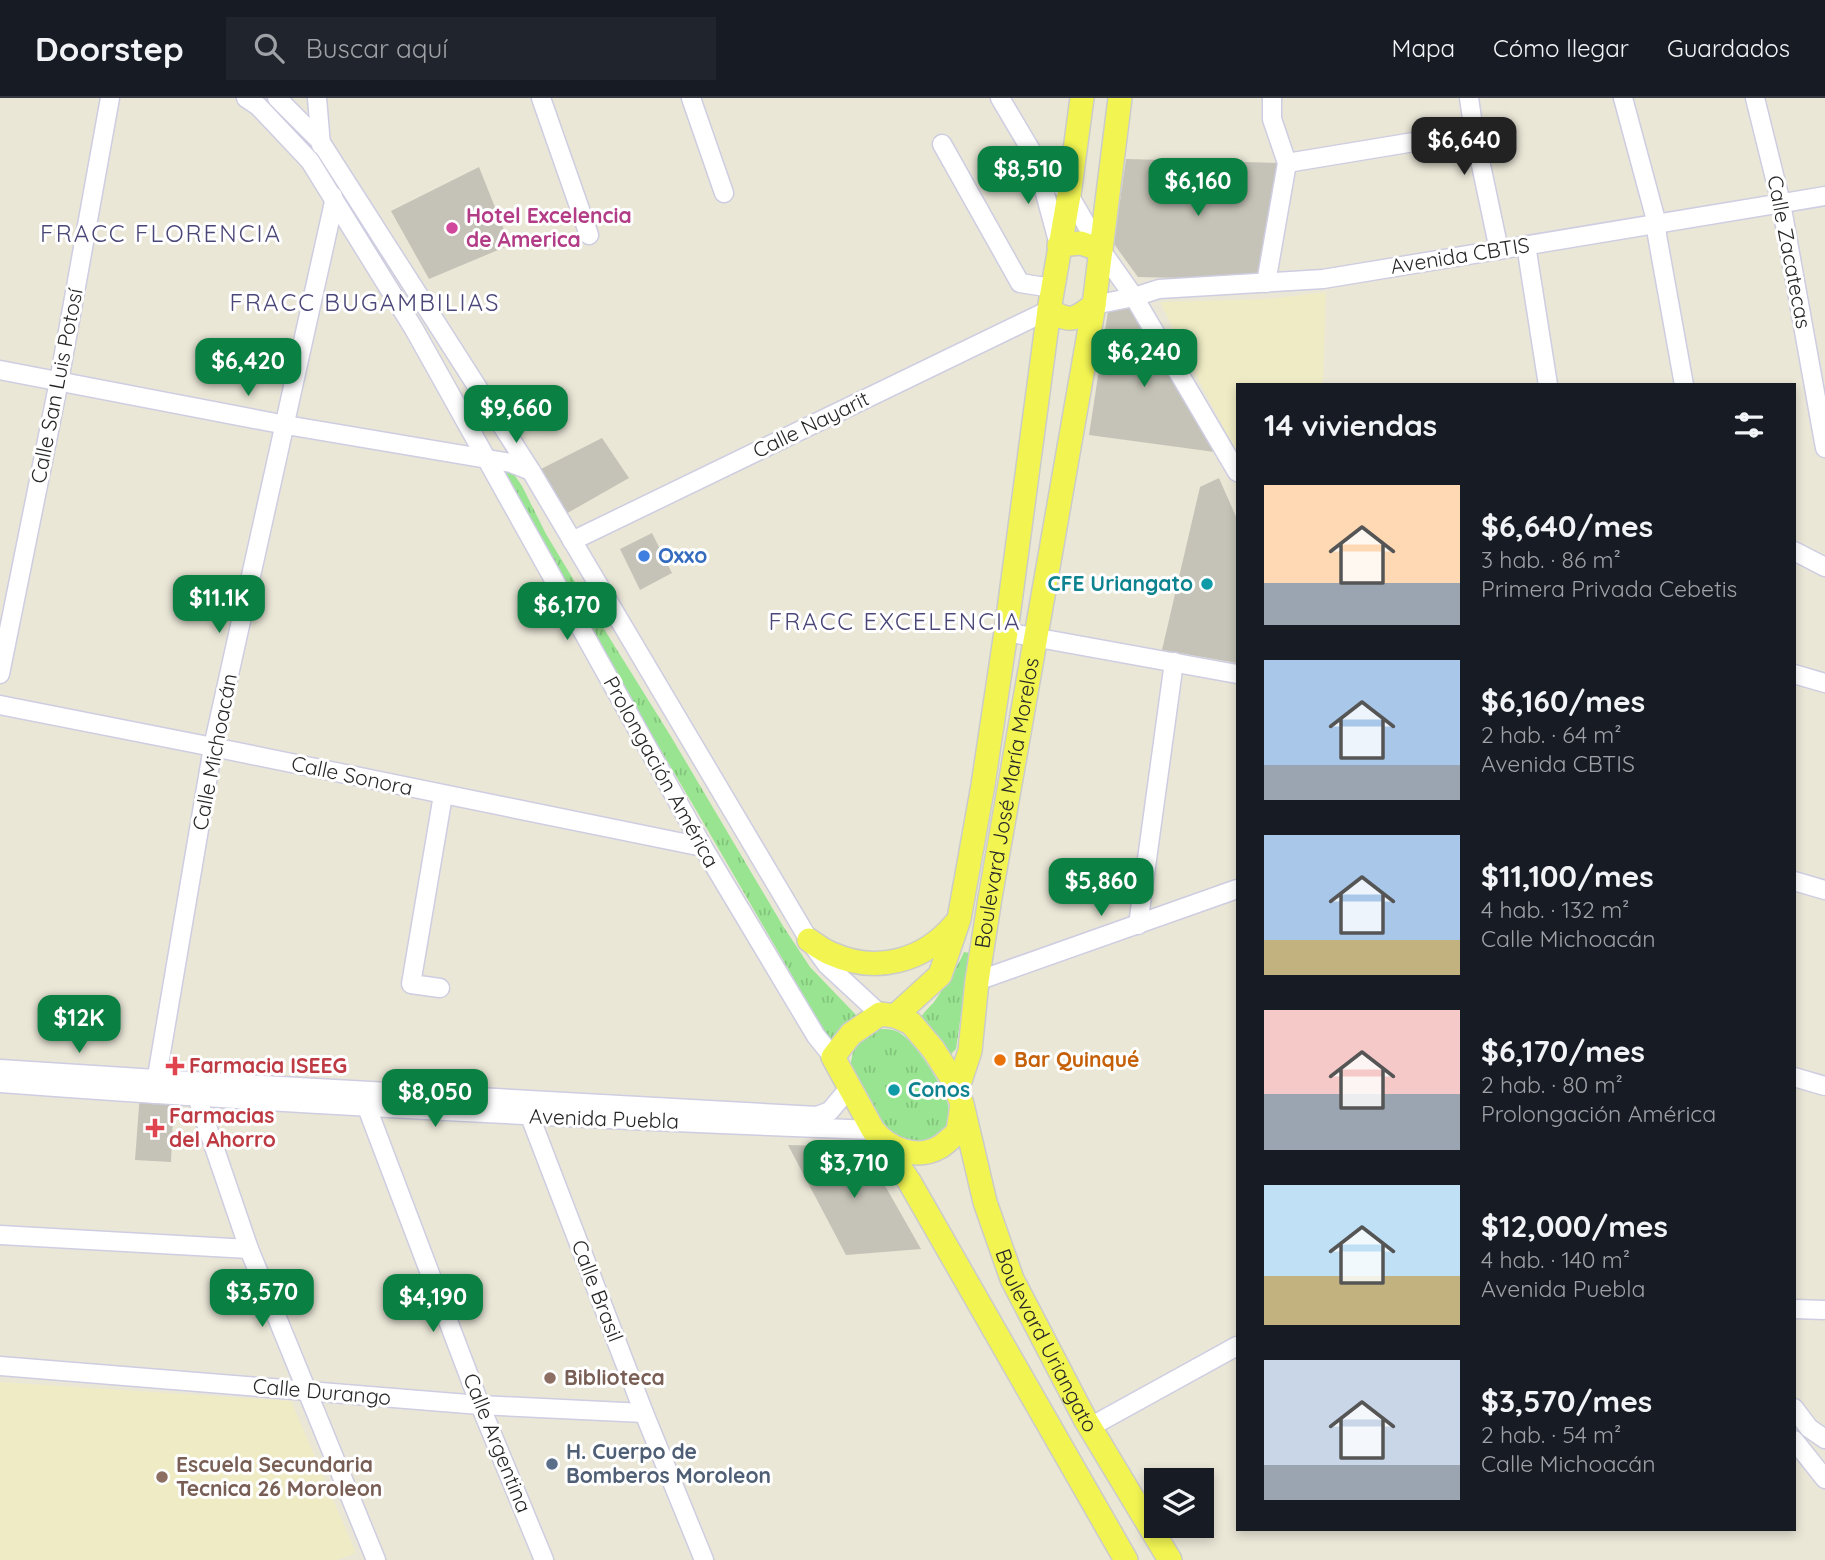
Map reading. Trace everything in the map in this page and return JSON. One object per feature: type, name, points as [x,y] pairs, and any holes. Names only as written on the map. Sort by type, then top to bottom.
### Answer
[{"type":"main road","name":"Boulevard José María Morelos","points":[[888,1015],[940,975],[959,919],[1006,632],[1050,299],[1069,194],[1082,98]]},
{"type":"main road","name":"Boulevard José María Morelos","points":[[960,1097],[970,1051],[977,981],[990,898],[1094,306],[1120,98]]},
{"type":"main road","points":[[1059,245],[1081,243],[1101,250]]},
{"type":"main road","points":[[1050,299],[1062,318],[1078,318],[1094,306]]},
{"type":"main road","points":[[808,940],[829,953],[856,962],[892,963],[931,946],[959,919]]},
{"type":"main road","points":[[888,1015],[911,1023],[930,1044],[960,1097],[958,1132],[938,1148],[909,1154],[877,1135],[833,1057],[851,1034],[888,1015]]},
{"type":"main road","name":"Boulevard Uriangato","points":[[960,1097],[985,1202],[1012,1279],[1090,1427],[1170,1560]]},
{"type":"main road","name":"Boulevard Uriangato","points":[[877,1135],[909,1181],[1126,1560]]},
{"type":"street","name":"Calle San Luis Potosí","points":[[0,674],[59,381],[110,98]]},
{"type":"street","name":"Prolongación América","points":[[246,98],[258,106],[310,161],[414,328],[703,847],[816,1036],[833,1057]]},
{"type":"street","name":"Prolongación América","points":[[277,98],[320,141],[531,471],[808,940],[827,965],[888,1015]]},
{"type":"street","name":"Calle Michoacán","points":[[155,1087],[214,747],[334,202],[320,141],[317,98]]},
{"type":"street","points":[[541,98],[589,235]]},
{"type":"street","points":[[691,98],[724,193]]},
{"type":"street","points":[[1000,98],[1035,157],[1069,194],[1101,250],[1134,297],[1236,470]]},
{"type":"street","points":[[1266,283],[1287,163],[1272,119],[1272,98]]},
{"type":"street","points":[[1469,98],[1499,250]]},
{"type":"street","points":[[1623,98],[1657,223],[1684,383]]},
{"type":"street","name":"Calle Zacatecas","points":[[1755,98],[1781,203],[1825,448]]},
{"type":"street","points":[[1287,163],[1474,132]]},
{"type":"street","points":[[942,144],[1020,283],[1050,299]]},
{"type":"street","points":[[1035,157],[1059,245]]},
{"type":"street","name":"Avenida CBTIS","points":[[1094,306],[1159,289],[1323,279],[1825,196]]},
{"type":"street","points":[[1526,245],[1548,383]]},
{"type":"street","name":"Calle Nayarit","points":[[572,541],[1050,299]]},
{"type":"street","points":[[0,370],[286,425],[511,463],[531,471]]},
{"type":"street","points":[[1796,552],[1825,567]]},
{"type":"street","points":[[1006,632],[1236,674]]},
{"type":"street","points":[[1139,925],[1174,662]]},
{"type":"street","points":[[1796,675],[1825,683]]},
{"type":"street","name":"Calle Sonora","points":[[0,705],[703,847]]},
{"type":"street","points":[[440,988],[411,984],[443,795]]},
{"type":"street","points":[[1796,882],[1825,890]]},
{"type":"street","points":[[977,981],[1236,889]]},
{"type":"street","name":"Avenida Puebla","points":[[0,1069],[155,1087]]},
{"type":"street","points":[[1796,1078],[1825,1086]]},
{"type":"street","name":"Avenida Puebla","points":[[0,1083],[155,1087],[363,1098],[877,1135]]},
{"type":"street","name":"Avenida Puebla","points":[[527,1108],[817,1116],[830,1111],[849,1088]]},
{"type":"street","points":[[195,1089],[249,1249],[308,1390],[369,1558]]},
{"type":"street","name":"Calle Argentina","points":[[363,1098],[480,1405],[544,1560]]},
{"type":"street","name":"Calle Brasil","points":[[527,1108],[644,1413],[704,1560]]},
{"type":"street","points":[[0,1235],[249,1249]]},
{"type":"street","points":[[1796,1309],[1825,1310]]},
{"type":"street","points":[[1090,1427],[1236,1347]]},
{"type":"street","name":"Calle Durango","points":[[0,1366],[480,1405],[644,1413]]},
{"type":"street","points":[[1796,1411],[1809,1428],[1825,1439]]},
{"type":"street","points":[[1796,1443],[1825,1479]]},
{"type":"shaded area","points":[[1326,292],[1323,383],[1236,383],[1236,452],[1160,302],[1268,299]]},
{"type":"shaded area","name":"Escuela Secundaria Tecnica 26 Moroleon","points":[[0,1382],[291,1401],[356,1553],[337,1560],[0,1560]]},
{"type":"green space","points":[[498,465],[509,467],[522,486],[546,534],[670,735],[783,926],[810,967],[859,1018],[843,1028],[830,1041],[590,630]]},
{"type":"green space","points":[[964,952],[970,953],[956,1049],[950,1055],[920,1020],[946,984]]},
{"type":"green space","points":[[879,1029],[895,1031],[906,1038],[935,1077],[948,1108],[949,1129],[942,1141],[894,1145],[850,1068],[861,1038]]},
{"type":"building","points":[[1126,159],[1284,163],[1265,280],[1138,277],[1114,244]]},
{"type":"building","name":"Hotel Excelencia de America","points":[[479,167],[510,245],[429,279],[391,211]]},
{"type":"building","points":[[1139,304],[1222,453],[1089,435],[1108,311]]},
{"type":"building","points":[[602,438],[629,478],[564,515],[541,469]]},
{"type":"building","name":"CFE Uriangato","points":[[1219,478],[1236,517],[1236,663],[1162,650],[1200,487]]},
{"type":"building","name":"Oxxo","points":[[652,533],[672,573],[640,590],[620,549]]},
{"type":"building","name":"Farmacias del Ahorro","points":[[140,1093],[174,1096],[171,1162],[135,1160]]},
{"type":"building","points":[[788,1145],[863,1147],[921,1249],[846,1255]]},
{"type":"place","name":"Hotel Excelencia de America","points":[[452,228]]},
{"type":"place","name":"Oxxo","points":[[644,556]]},
{"type":"place","name":"CFE Uriangato","points":[[1207,584]]},
{"type":"place","name":"Bar Quinqué","points":[[1000,1060]]},
{"type":"place","name":"Farmacia ISEEG","points":[[175,1066]]},
{"type":"place","name":"Conos","points":[[894,1090]]},
{"type":"place","name":"Farmacias del Ahorro","points":[[155,1128]]},
{"type":"place","name":"Biblioteca","points":[[550,1378]]},
{"type":"place","name":"H. Cuerpo de Bomberos Moroleon","points":[[552,1464]]},
{"type":"place","name":"Escuela Secundaria Tecnica 26 Moroleon","points":[[162,1477]]},
{"type":"district","name":"FRACC FLORENCIA","points":[[161,234]]},
{"type":"district","name":"FRACC BUGAMBILIAS","points":[[365,303]]},
{"type":"district","name":"FRACC EXCELENCIA","points":[[895,622]]}]
